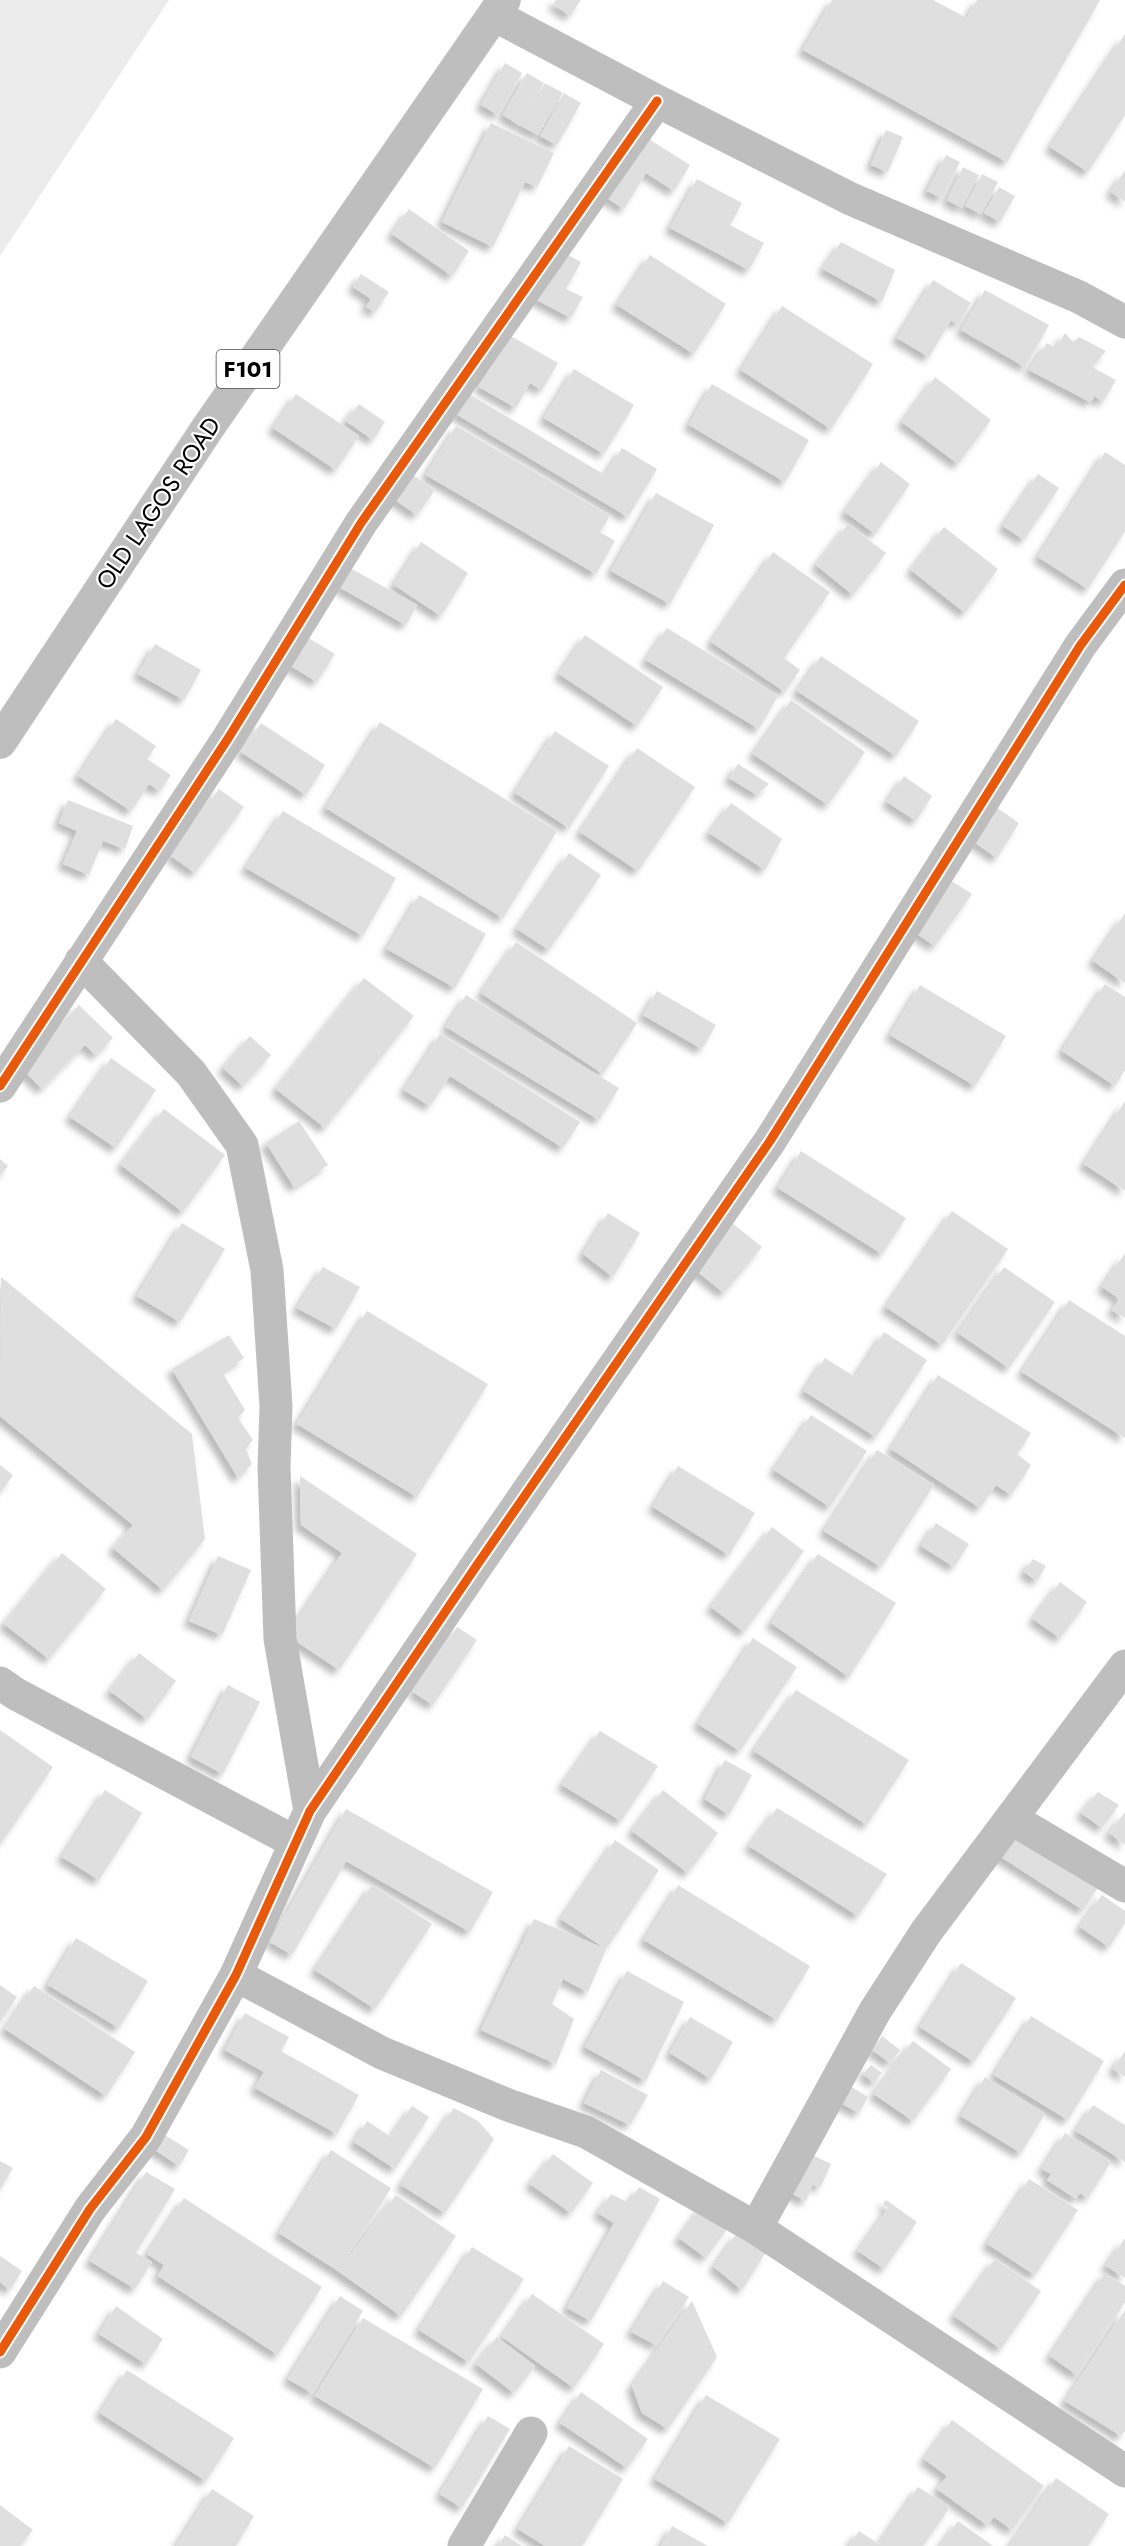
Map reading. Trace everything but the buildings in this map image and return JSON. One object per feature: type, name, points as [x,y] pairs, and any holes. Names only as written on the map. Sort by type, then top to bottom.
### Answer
[{"type":"street","points":[[499,7],[657,101],[851,199],[1079,297],[1125,322]]},
{"type":"street","name":"OLD LAGOS ROAD","points":[[0,742],[207,429],[499,7]]},
{"type":"street","points":[[0,1086],[229,737],[361,524],[657,101]]},
{"type":"street","points":[[0,2352],[90,2209],[146,2137],[236,1975],[310,1811],[477,1564],[770,1141],[1080,646],[1125,585]]},
{"type":"street","points":[[81,961],[191,1073],[242,1145],[267,1270],[276,1406],[274,1467],[280,1639],[310,1811]]},
{"type":"street","points":[[756,2228],[875,2011],[926,1932],[1125,1666]]},
{"type":"street","points":[[0,1683],[16,1694],[295,1842]]},
{"type":"street","points":[[1012,1819],[1125,1886]]},
{"type":"street","points":[[236,1975],[382,2053],[508,2104],[586,2132],[756,2228],[1125,2471]]},
{"type":"street","points":[[464,2546],[531,2433]]},
{"type":"shaded area","points":[[0,0],[169,0],[0,256]]},
{"type":"cycle path","points":[[0,1086],[229,737],[361,523],[657,101]]},
{"type":"cycle path","points":[[0,2352],[90,2209],[146,2137],[236,1975],[310,1811],[770,1141],[1080,646],[1125,585]]}]
